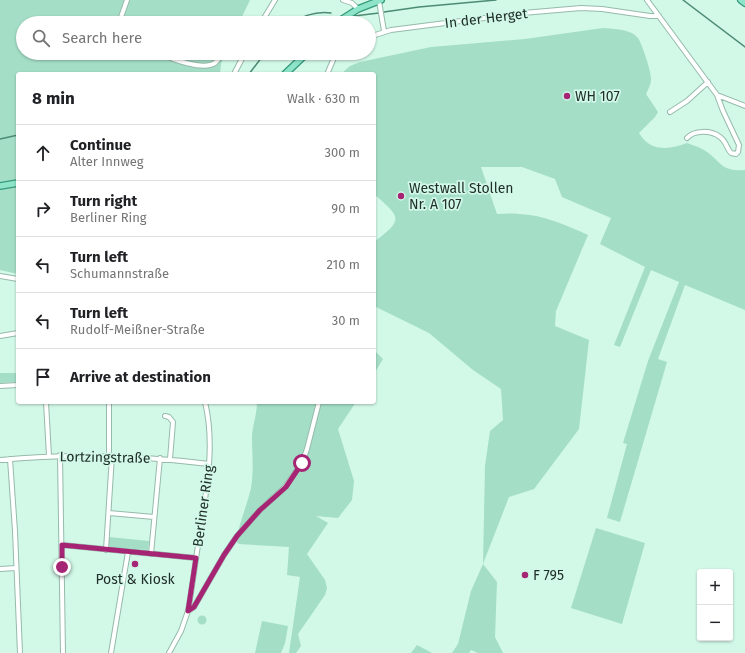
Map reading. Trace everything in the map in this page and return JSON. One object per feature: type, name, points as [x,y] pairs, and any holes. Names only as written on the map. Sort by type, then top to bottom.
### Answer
[{"type":"main road","points":[[346,16],[358,8],[380,0]]},
{"type":"main road","points":[[741,0],[745,3]]},
{"type":"main road","points":[[288,72],[300,60]]},
{"type":"main road","points":[[0,186],[16,183]]},
{"type":"street","points":[[121,16],[127,0]]},
{"type":"street","points":[[265,16],[274,0]]},
{"type":"street","points":[[343,0],[352,3],[358,8]]},
{"type":"street","points":[[380,0],[384,31]]},
{"type":"street","points":[[647,0],[717,95],[739,146],[738,152],[736,154],[731,153],[721,137],[714,134],[697,132],[690,134],[687,138]]},
{"type":"street","name":"In der Herget","points":[[376,34],[384,31],[523,13],[580,8],[602,9],[659,16]]},
{"type":"street","points":[[178,60],[207,65],[217,60]]},
{"type":"street","points":[[235,72],[241,60]]},
{"type":"street","points":[[328,72],[333,60]]},
{"type":"street","points":[[670,112],[708,82]]},
{"type":"street","points":[[717,95],[745,106]]},
{"type":"street","points":[[0,276],[16,279]]},
{"type":"street","points":[[0,336],[16,332]]},
{"type":"street","points":[[0,386],[16,385]]},
{"type":"street","points":[[46,404],[49,456]]},
{"type":"street","points":[[106,550],[110,456],[109,404]]},
{"type":"street","name":"Berliner Ring","points":[[169,653],[184,626],[188,611],[196,558],[209,464],[209,423],[205,404]]},
{"type":"street","points":[[188,611],[194,607],[224,555],[237,536],[256,513],[286,487],[302,463],[318,404]]},
{"type":"street","points":[[165,416],[169,417],[173,422],[170,459]]},
{"type":"street","points":[[60,455],[63,653]]},
{"type":"street","name":"Lortzingstraße","points":[[0,460],[60,455],[160,458],[209,464]]},
{"type":"street","points":[[151,554],[160,458]]},
{"type":"street","points":[[10,459],[20,653]]},
{"type":"street","points":[[108,513],[154,517]]},
{"type":"street","points":[[62,545],[196,558]]},
{"type":"street","points":[[111,653],[128,552]]},
{"type":"street","points":[[0,568],[16,568]]},
{"type":"green space","points":[[0,0],[250,0],[242,16],[16,16],[16,60],[222,60],[220,72],[16,72],[16,274],[0,270]]},
{"type":"green space","points":[[603,28],[627,31],[638,38],[642,46],[651,76],[646,94],[658,112],[639,133],[643,139],[649,144],[660,148],[673,147],[687,143],[708,153],[725,167],[736,170],[745,170],[745,310],[685,285],[658,359],[667,362],[620,522],[607,518],[627,444],[623,443],[648,361],[679,282],[651,270],[620,347],[614,345],[645,267],[600,244],[611,218],[562,197],[555,179],[522,167],[481,167],[497,214],[516,214],[546,218],[588,235],[556,311],[555,326],[589,340],[579,429],[534,489],[509,497],[483,564],[485,466],[490,431],[503,420],[501,389],[473,370],[429,333],[376,307],[376,240],[391,228],[395,218],[394,213],[376,196],[376,72],[343,72],[350,66],[360,62],[376,60],[376,59],[431,47],[525,39]]},
{"type":"green space","points":[[376,352],[383,359],[376,371]]},
{"type":"green space","points":[[0,373],[16,373],[16,382],[0,383]]},
{"type":"green space","points":[[257,404],[355,404],[338,429],[354,481],[352,500],[338,518],[316,516],[328,523],[307,554],[325,580],[327,588],[325,595],[298,634],[301,646],[296,653],[289,653],[300,577],[287,575],[289,547],[239,544],[236,541],[251,488],[253,468],[252,435]]},
{"type":"green space","points":[[596,528],[645,543],[622,624],[571,608]]},
{"type":"green space","points":[[109,537],[149,541],[148,550],[108,547]]},
{"type":"green space","points":[[483,564],[497,582],[495,637],[503,653],[478,653],[471,650],[469,653],[452,653],[458,644],[471,591]]},
{"type":"green space","points":[[200,616],[204,616],[206,620],[204,624],[200,624],[198,622],[198,618]]},
{"type":"green space","points":[[262,621],[288,626],[285,643],[281,653],[255,653]]},
{"type":"green space","points":[[417,645],[432,653],[411,653]]},
{"type":"waterway","points":[[384,12],[419,7],[496,0]]},
{"type":"waterway","points":[[683,0],[745,47]]},
{"type":"waterway","points":[[306,16],[310,14],[331,13]]},
{"type":"waterway","points":[[354,16],[379,13]]},
{"type":"waterway","points":[[251,72],[260,60]]},
{"type":"waterway","points":[[0,139],[16,135]]},
{"type":"place","name":"WH 107","points":[[567,96]]},
{"type":"place","name":"Westwall Stollen Nr. A 107","points":[[401,196]]},
{"type":"place","name":"Post & Kiosk","points":[[135,564]]},
{"type":"place","name":"F 795","points":[[525,575]]},
{"type":"route","points":[[62,567],[62,545],[196,558],[188,611],[194,607],[224,555],[237,536],[260,510],[286,487],[302,463]]}]
